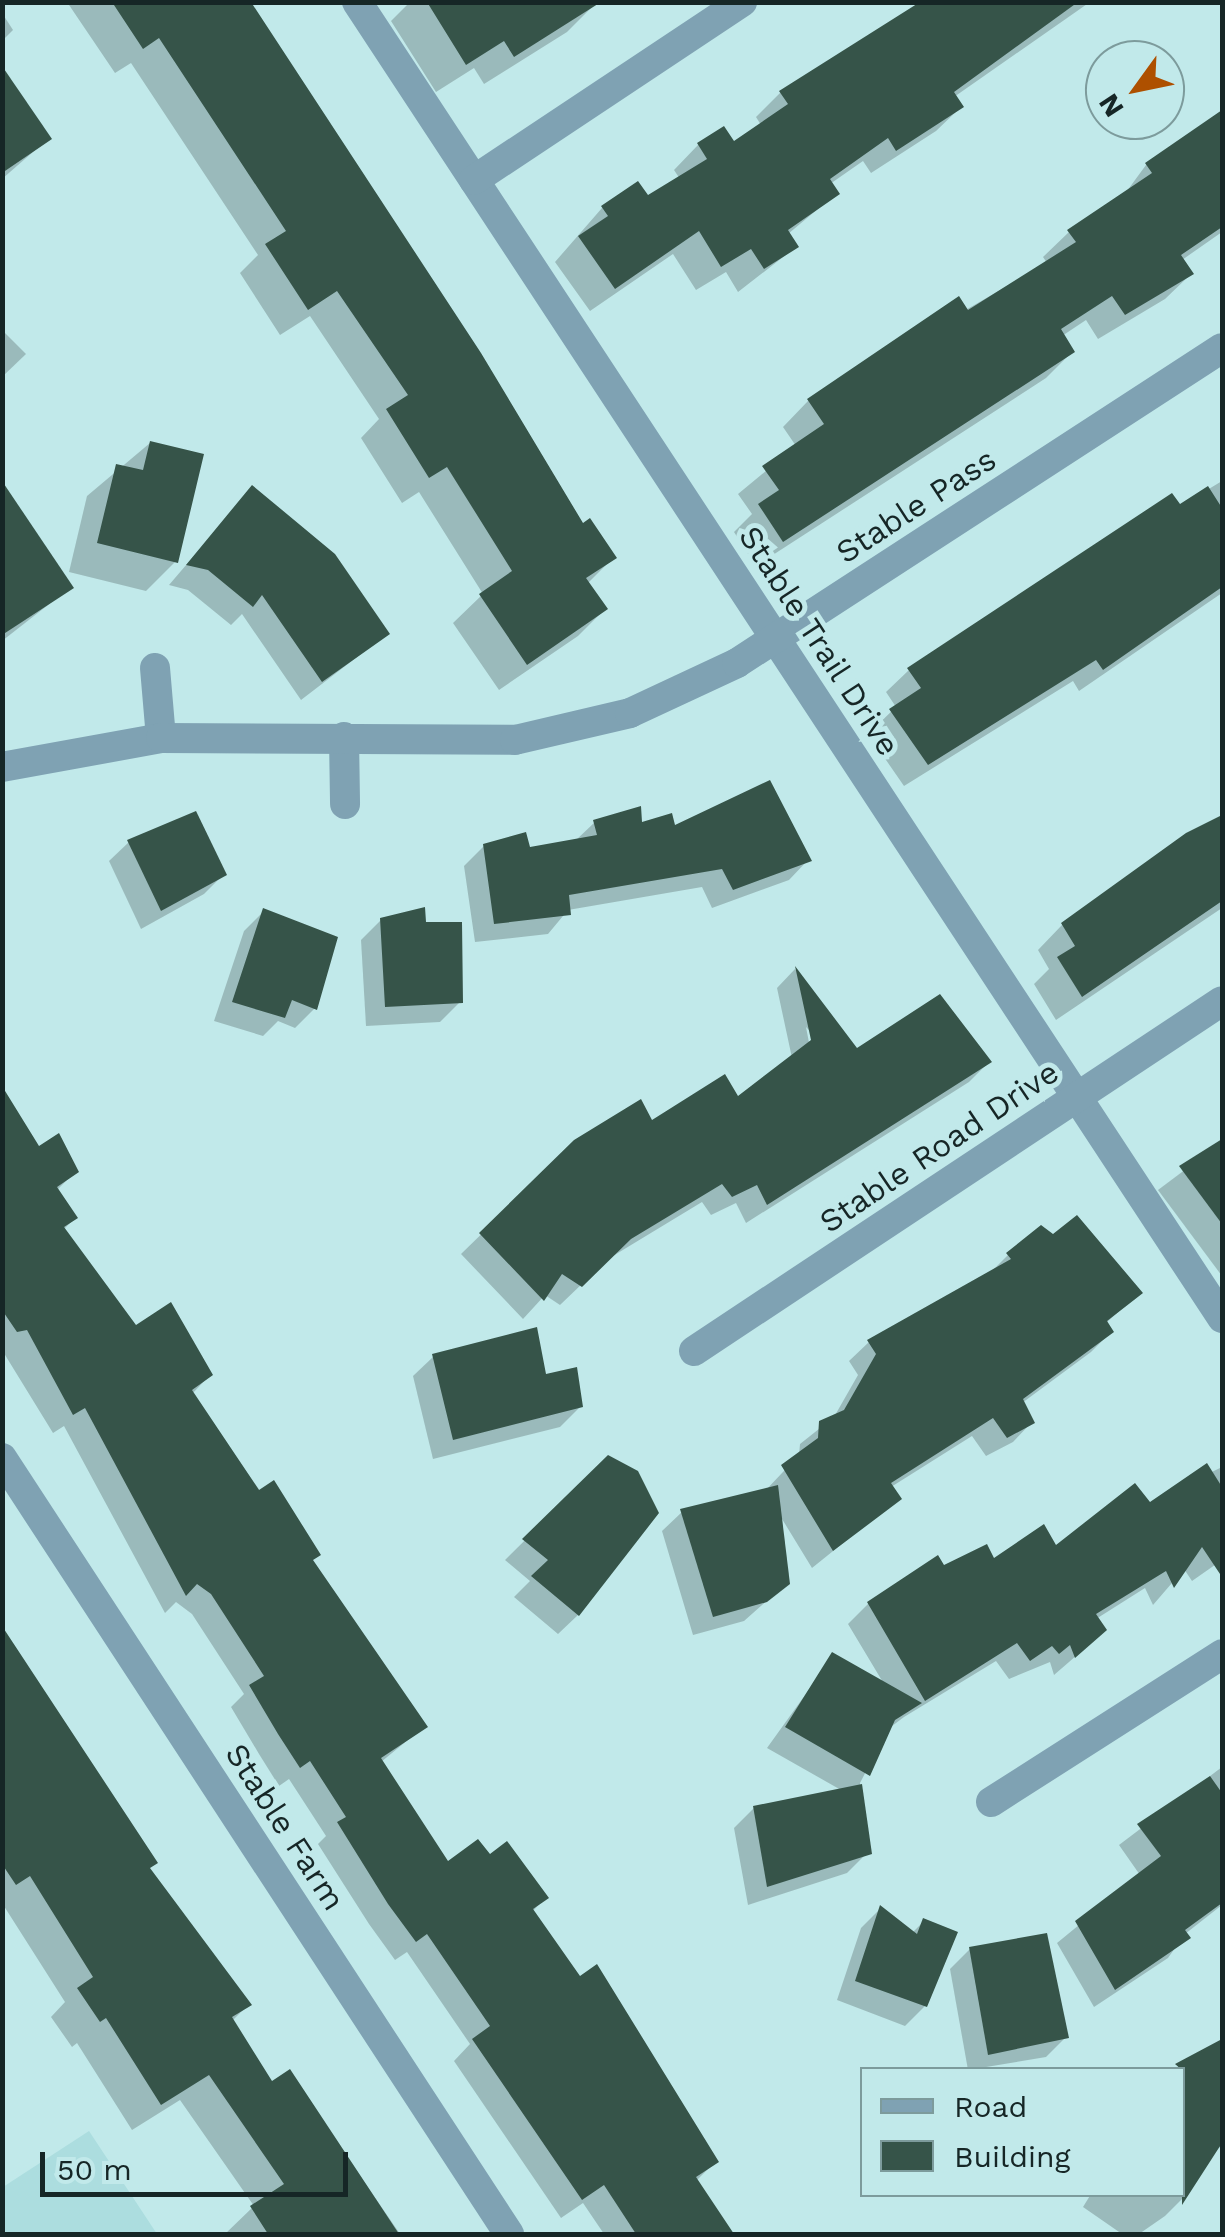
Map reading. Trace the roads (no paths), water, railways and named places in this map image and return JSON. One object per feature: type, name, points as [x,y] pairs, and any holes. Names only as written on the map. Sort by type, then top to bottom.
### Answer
[{"type":"street","name":"Stable Trail Drive","points":[[357,2],[1222,1318]]},
{"type":"street","points":[[474,180],[742,2]]},
{"type":"street","name":"Stable Pass","points":[[2,766],[161,738],[344,737],[457,744],[574,729],[685,691],[776,639],[1222,348]]},
{"type":"street","points":[[155,668],[161,738]]},
{"type":"street","points":[[344,737],[345,804]]},
{"type":"street","name":"Stable Road Drive","points":[[694,1351],[1222,1002]]},
{"type":"street","name":"Stable Farm","points":[[2,1458],[509,2234]]},
{"type":"street","points":[[991,1802],[1222,1654]]}]
